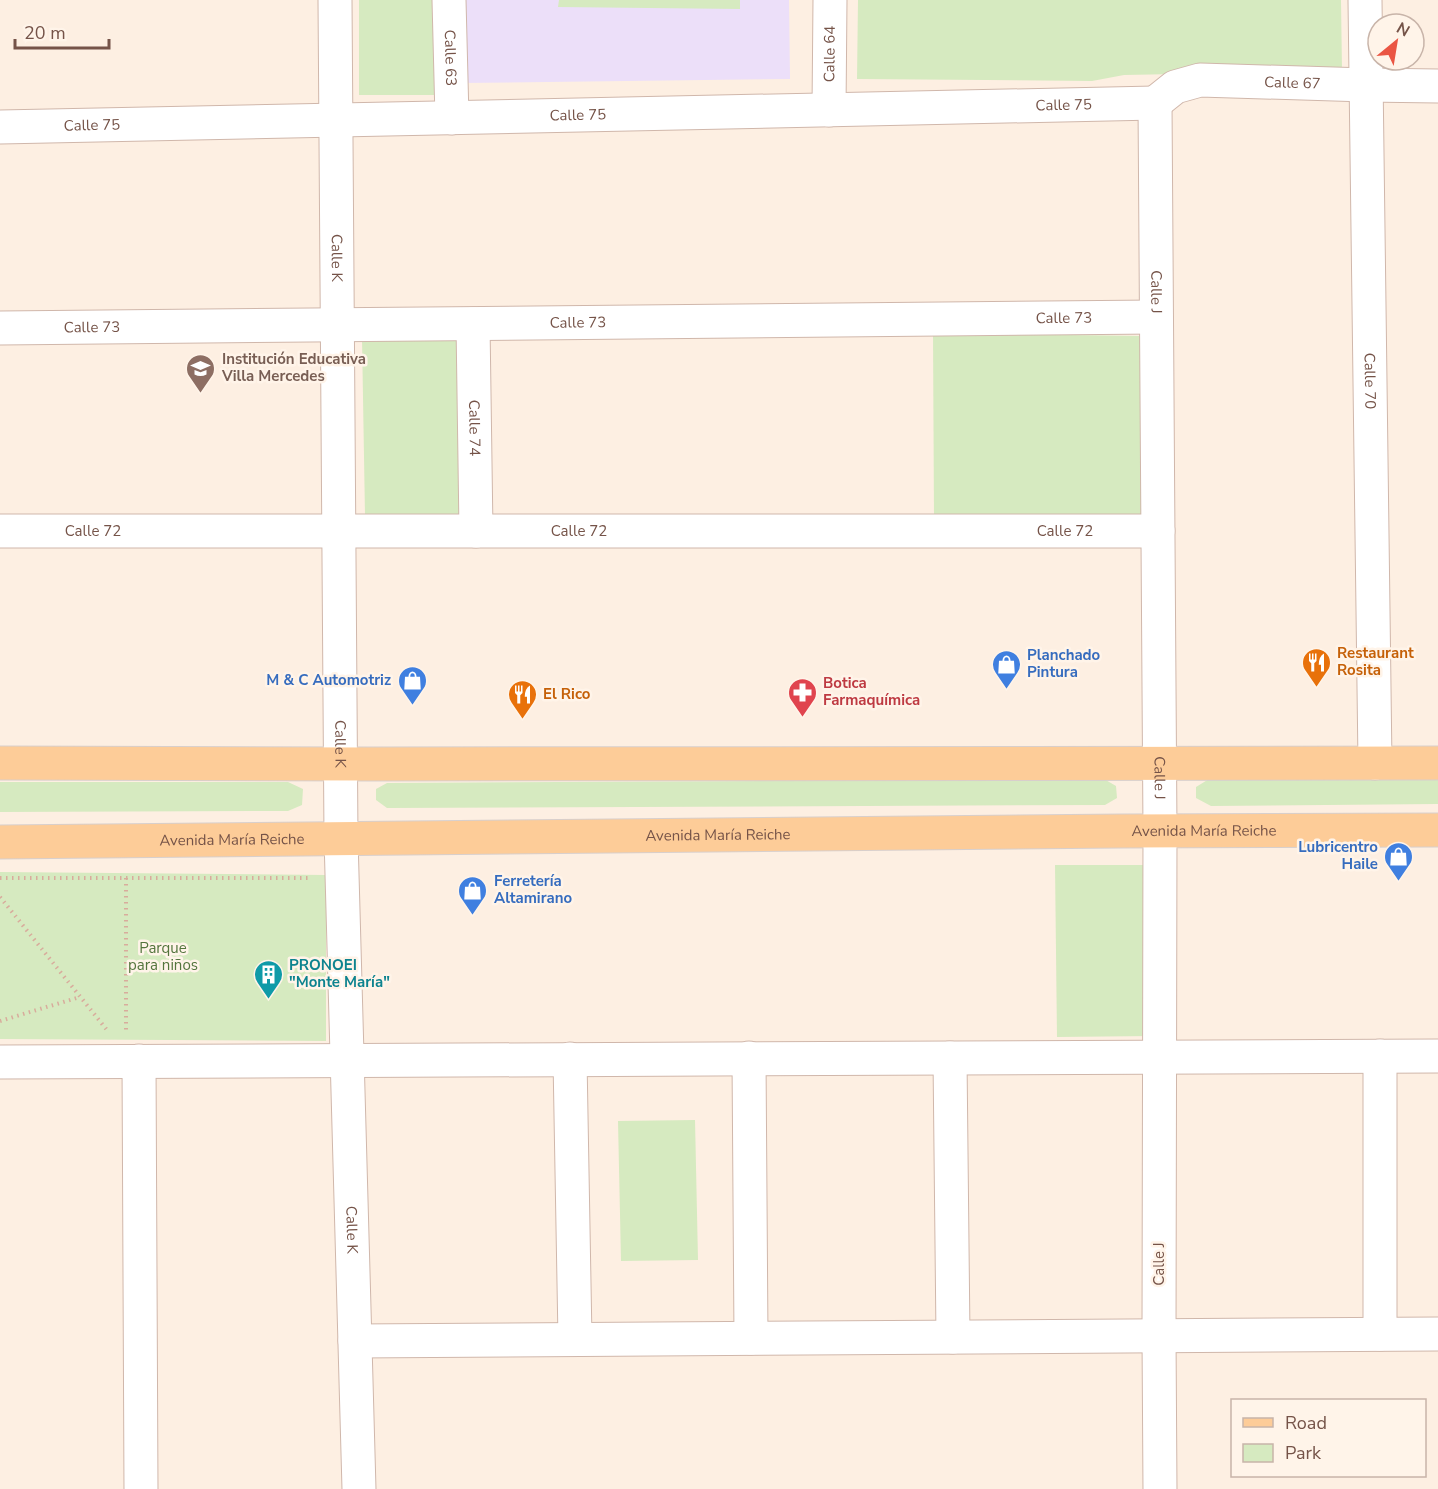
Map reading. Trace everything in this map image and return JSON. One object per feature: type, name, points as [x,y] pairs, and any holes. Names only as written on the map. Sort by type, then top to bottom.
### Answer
[{"type":"main road","points":[[0,763],[1438,763]]},
{"type":"main road","name":"Avenida María Reiche","points":[[0,842],[1438,830]]},
{"type":"street","name":"Calle K","points":[[335,0],[341,838],[359,1489]]},
{"type":"street","name":"Calle 63","points":[[449,0],[452,118]]},
{"type":"street","name":"Calle 64","points":[[829,110],[830,0]]},
{"type":"street","name":"Calle 70","points":[[1365,0],[1375,763]]},
{"type":"street","name":"Calle 67","points":[[1155,103],[1175,87],[1200,80],[1438,86]]},
{"type":"street","name":"Calle 75","points":[[0,127],[1155,103]]},
{"type":"street","name":"Calle J","points":[[1155,103],[1160,831],[1160,1489]]},
{"type":"street","name":"Calle 73","points":[[0,328],[1156,317]]},
{"type":"street","name":"Calle 74","points":[[473,324],[476,531]]},
{"type":"street","name":"Calle 72","points":[[0,531],[1158,531]]},
{"type":"street","points":[[132,1048],[141,1489]]},
{"type":"street","points":[[0,1062],[132,1048],[347,1060],[1438,1056]]},
{"type":"street","points":[[1380,1056],[1380,1334]]},
{"type":"street","points":[[950,1058],[953,1337]]},
{"type":"street","points":[[570,1059],[575,1340]]},
{"type":"street","points":[[749,1059],[751,1338]]},
{"type":"street","points":[[355,1341],[1438,1334]]},
{"type":"path","points":[[0,878],[320,878]]},
{"type":"path","points":[[126,878],[132,1048]]},
{"type":"path","points":[[0,897],[111,1035],[100,1035]]},
{"type":"path","points":[[0,1021],[80,997]]},
{"type":"shaded area","points":[[461,0],[789,0],[790,79],[462,83]]},
{"type":"green space","points":[[359,0],[434,0],[435,95],[359,95]]},
{"type":"green space","points":[[559,0],[740,0],[740,9],[558,7]]},
{"type":"green space","points":[[858,0],[1341,0],[1342,71],[1124,75],[1092,81],[857,79]]},
{"type":"green space","points":[[933,333],[1142,336],[1142,516],[934,517]]},
{"type":"green space","points":[[476,337],[477,514],[365,515],[362,338]]},
{"type":"green space","points":[[1438,778],[1438,804],[1211,806],[1196,798],[1196,787],[1209,779]]},
{"type":"green space","points":[[1104,779],[1116,786],[1117,798],[1105,805],[387,808],[376,800],[376,789],[387,783]]},
{"type":"green space","points":[[0,782],[288,782],[303,789],[302,805],[288,811],[0,812]]},
{"type":"green space","points":[[1055,865],[1150,865],[1153,1036],[1057,1037]]},
{"type":"green space","name":"Parque para niños","points":[[0,872],[326,875],[326,1041],[0,1039]]},
{"type":"green space","points":[[695,1120],[698,1260],[621,1261],[618,1121]]},
{"type":"place","name":"Institución Educativa Villa Mercedes","points":[[201,394]]},
{"type":"place","name":"Restaurant Rosita","points":[[1316,688]]},
{"type":"place","name":"Planchado Pintura","points":[[1006,690]]},
{"type":"place","name":"M & C Automotriz","points":[[412,706]]},
{"type":"place","name":"Botica Farmaquímica","points":[[802,718]]},
{"type":"place","name":"El Rico","points":[[522,720]]},
{"type":"place","name":"Lubricentro Haile","points":[[1399,882]]},
{"type":"place","name":"Ferretería Altamirano","points":[[473,916]]},
{"type":"place","name":"PRONOEI \"Monte María\"","points":[[268,1000]]}]
